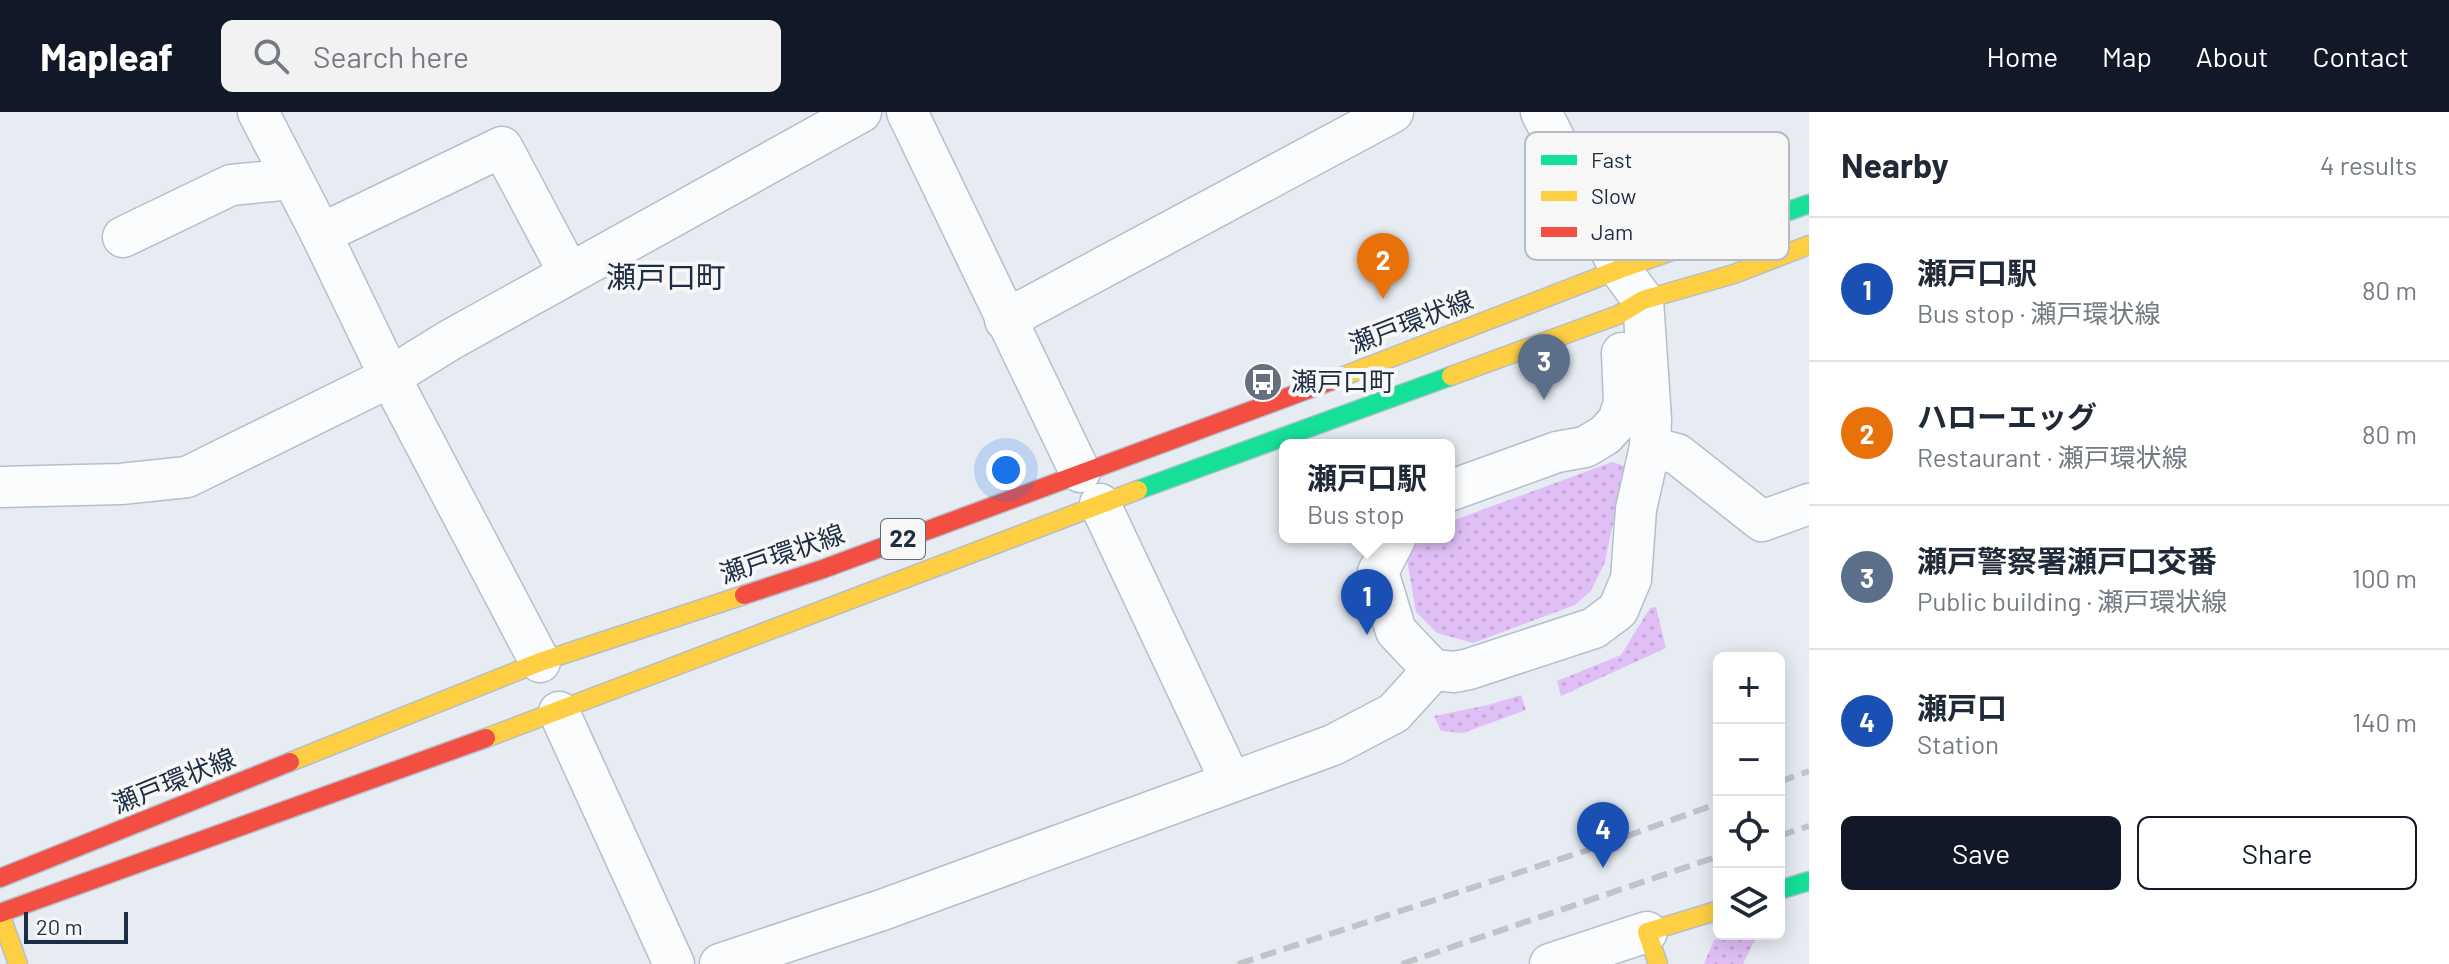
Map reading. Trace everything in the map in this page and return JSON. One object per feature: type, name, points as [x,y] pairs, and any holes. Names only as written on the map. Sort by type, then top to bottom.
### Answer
[{"type":"main road","name":"瀬戸環状線","points":[[1789,214],[1809,204]]},
{"type":"main road","name":"瀬戸環状線","points":[[1789,253],[1809,245]]},
{"type":"main road","name":"瀬戸環状線","points":[[0,878],[540,662],[823,569],[1090,488],[1628,294],[1696,260]]},
{"type":"main road","name":"瀬戸環状線","points":[[0,914],[559,712],[1090,488],[1330,381],[1628,294],[1734,274],[1770,260]]},
{"type":"main road","points":[[1785,888],[1809,881]]},
{"type":"main road","points":[[1653,948],[1713,913]]},
{"type":"main road","points":[[0,914],[18,964]]},
{"type":"street","points":[[258,112],[390,377],[540,662]]},
{"type":"street","points":[[0,487],[121,484],[187,477],[390,377],[569,273],[861,112]]},
{"type":"street","points":[[907,112],[1231,782]]},
{"type":"street","points":[[1005,320],[1393,112]]},
{"type":"street","points":[[1541,112],[1551,132]]},
{"type":"street","points":[[321,234],[502,147],[569,273]]},
{"type":"street","points":[[123,237],[231,185],[292,179]]},
{"type":"street","points":[[1393,543],[1378,572],[1396,631],[1433,670],[1455,672],[1469,669],[1594,628],[1618,610],[1631,579],[1636,509],[1650,447],[1651,419],[1628,294],[1612,260]]},
{"type":"street","points":[[1455,489],[1557,452],[1585,447],[1605,435],[1618,421],[1624,403],[1628,294]]},
{"type":"street","points":[[1650,447],[1677,454],[1762,521],[1809,504]]},
{"type":"street","points":[[720,964],[882,910],[1333,745],[1394,713],[1433,670]]},
{"type":"street","points":[[559,712],[674,964]]},
{"type":"street","points":[[1550,964],[1653,948]]},
{"type":"shaded area","points":[[1612,462],[1625,466],[1605,562],[1591,591],[1575,605],[1473,643],[1437,633],[1416,612],[1405,548],[1410,543],[1455,543],[1455,520]]},
{"type":"shaded area","points":[[1656,607],[1666,648],[1561,696],[1557,681],[1621,655],[1650,608]]},
{"type":"shaded area","points":[[1521,695],[1526,710],[1463,733],[1441,731],[1434,716],[1488,705]]},
{"type":"shaded area","points":[[1714,940],[1755,940],[1743,964],[1704,964]]},
{"type":"railway","points":[[1785,780],[1809,771]]},
{"type":"railway","points":[[1238,964],[1591,849],[1713,805]]},
{"type":"railway","points":[[1785,834],[1809,826]]},
{"type":"railway","points":[[1402,964],[1713,858]]},
{"type":"traffic: fast","points":[[1789,211],[1809,204]]},
{"type":"traffic: fast","points":[[1138,490],[1451,376]]},
{"type":"traffic: fast","points":[[1785,888],[1809,881]]},
{"type":"traffic: slow","points":[[1789,253],[1809,245]]},
{"type":"traffic: slow","points":[[1331,381],[1646,260]]},
{"type":"traffic: slow","points":[[1451,376],[1618,315],[1643,300],[1734,274],[1770,260]]},
{"type":"traffic: slow","points":[[486,738],[1138,490]]},
{"type":"traffic: slow","points":[[290,762],[540,662],[744,595]]},
{"type":"traffic: slow","points":[[1658,964],[1647,932],[1713,912]]},
{"type":"traffic: slow","points":[[0,914],[18,964]]},
{"type":"traffic: jam","points":[[744,595],[823,569],[1331,381]]},
{"type":"traffic: jam","points":[[0,913],[486,738]]},
{"type":"traffic: jam","points":[[0,878],[290,762]]},
{"type":"place","name":"ハローエッグ","points":[[1383,299]]},
{"type":"place","name":"瀬戸口町","points":[[1263,382]]},
{"type":"place","name":"瀬戸警察署瀬戸口交番","points":[[1544,400]]},
{"type":"place","name":"瀬戸口駅","points":[[1367,635]]},
{"type":"place","name":"瀬戸口","points":[[1603,868]]},
{"type":"district","name":"瀬戸口町","points":[[666,278]]}]
